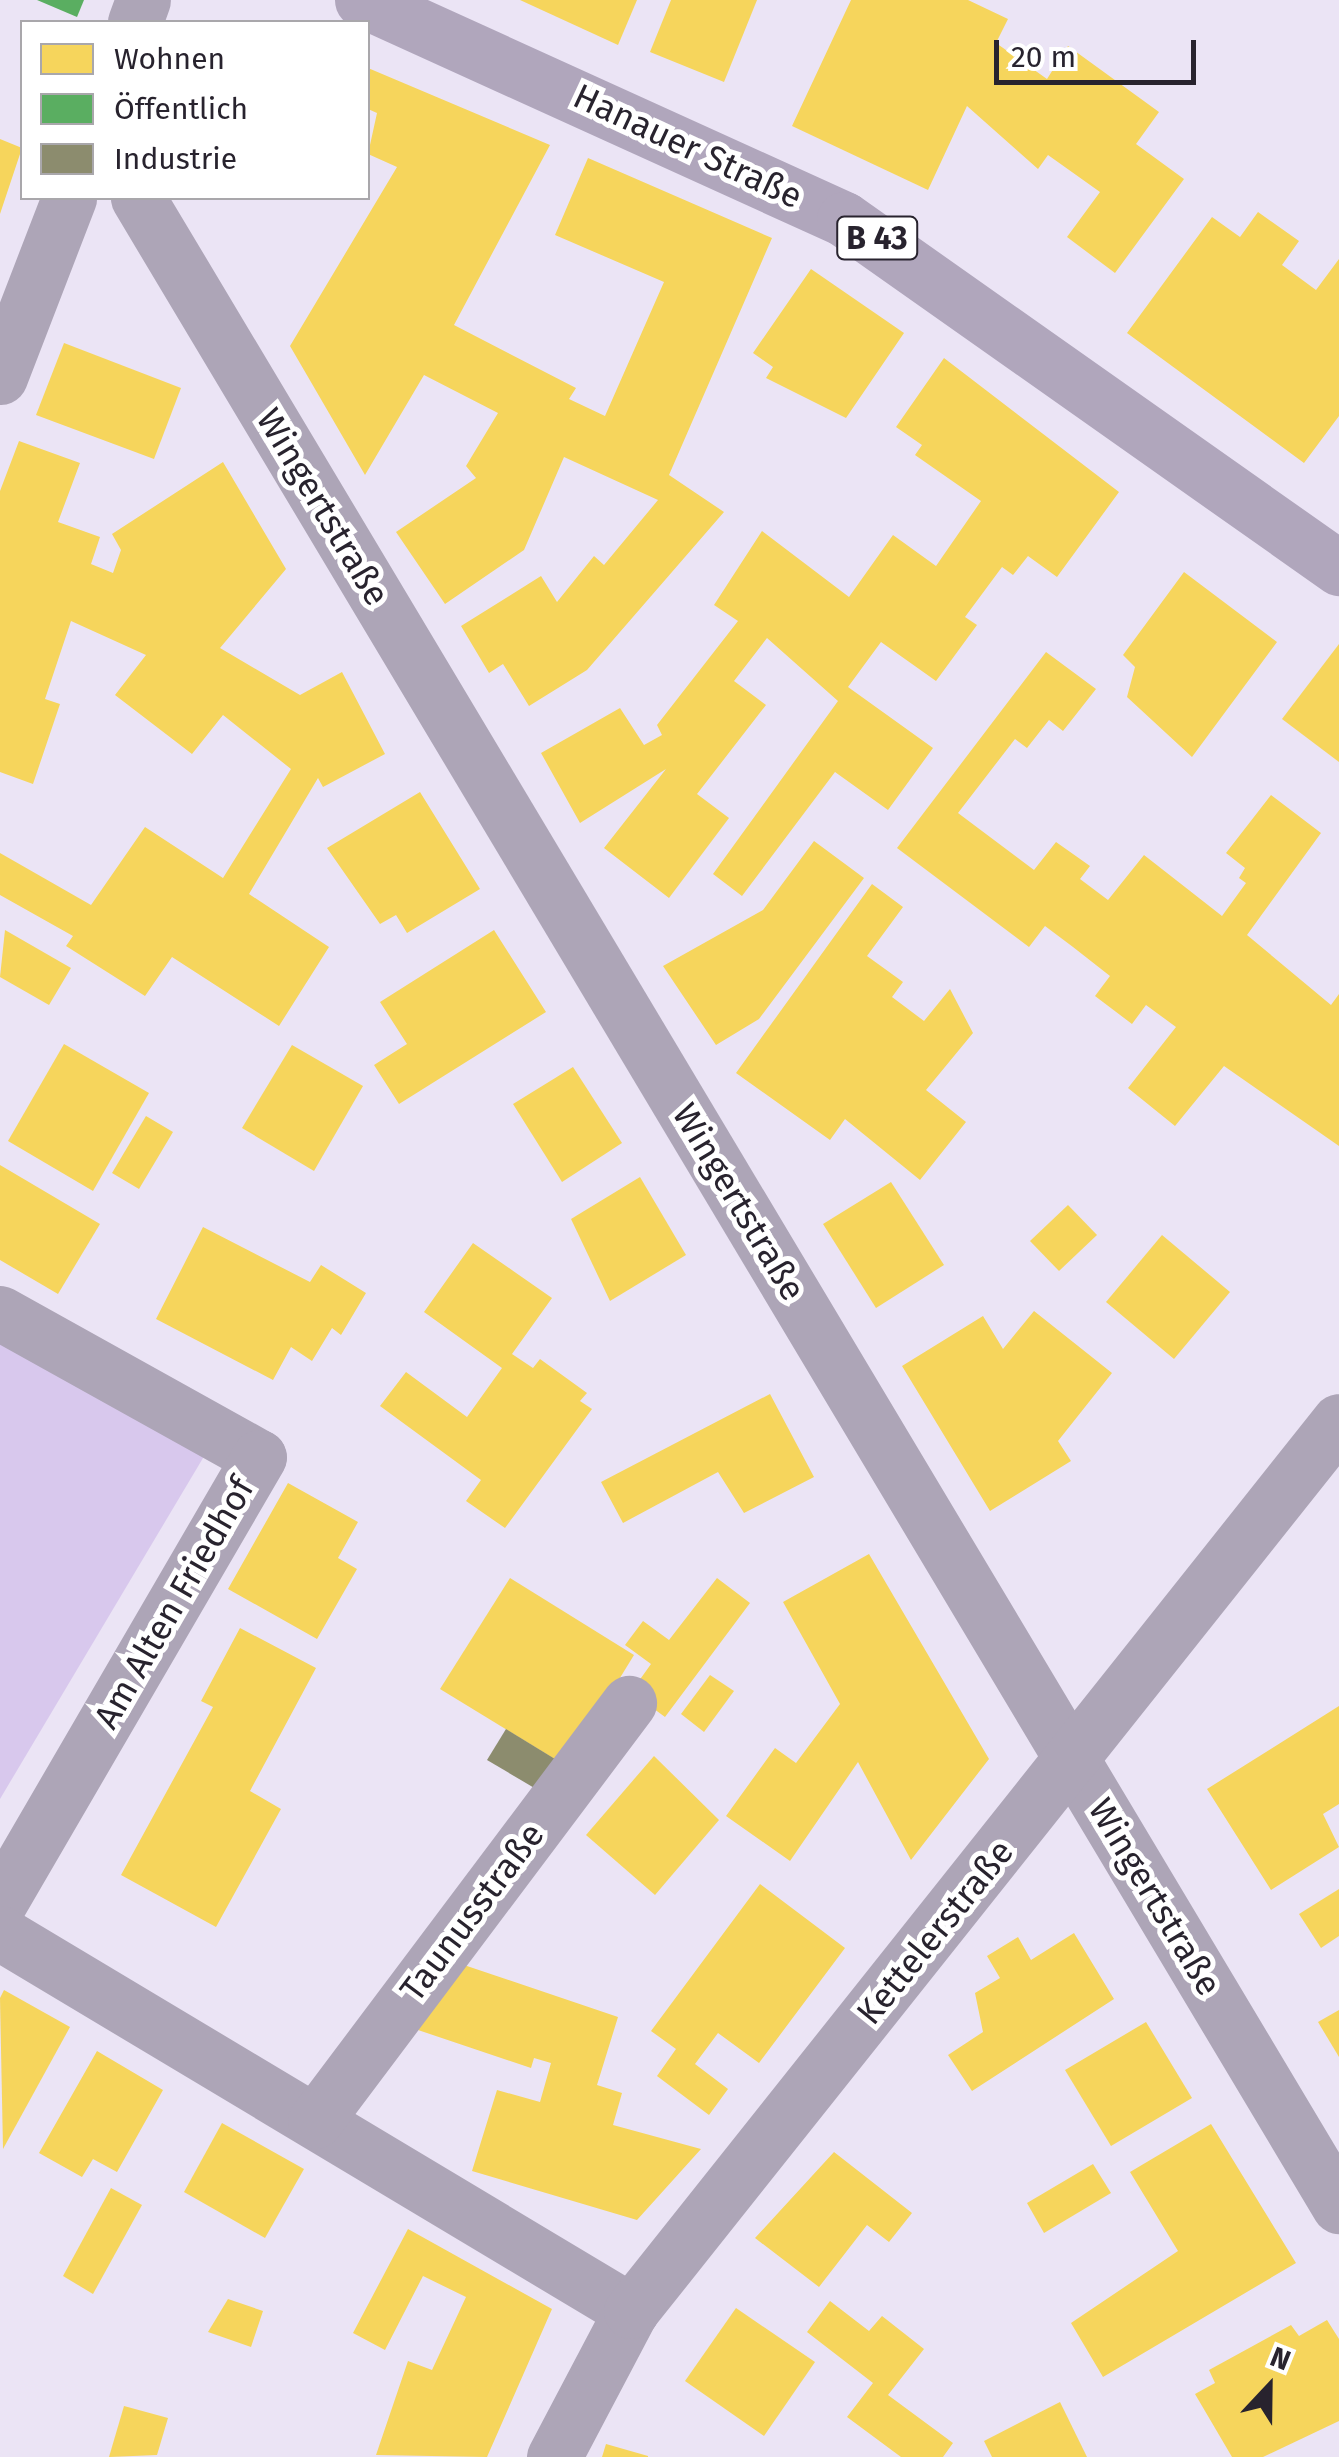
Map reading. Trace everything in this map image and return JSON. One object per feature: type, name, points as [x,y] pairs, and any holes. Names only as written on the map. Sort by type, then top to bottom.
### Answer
[{"type":"main road","name":"Hanauer Straße","points":[[362,0],[844,219],[1339,568]]},
{"type":"street","points":[[0,377],[68,200]]},
{"type":"street","name":"Wingertstraße","points":[[139,200],[1339,2206]]},
{"type":"street","name":"Am Alten Friedhof","points":[[0,1313],[260,1457],[0,1902]]},
{"type":"street","name":"Kettelerstraße","points":[[554,2457],[631,2311],[1339,1421]]},
{"type":"street","name":"Taunusstraße","points":[[315,2121],[630,1703]]},
{"type":"street","points":[[0,1933],[631,2311]]},
{"type":"shaded area","points":[[0,1338],[206,1453],[0,1799]]},
{"type":"building: Wohnen","points":[[520,0],[637,0],[618,45]]},
{"type":"building: Wohnen","points":[[671,0],[757,0],[724,82],[650,52]]},
{"type":"building: Wohnen","points":[[851,0],[968,0],[1008,19],[996,43],[1047,79],[1068,46],[1159,112],[1136,144],[1184,179],[1115,273],[1067,237],[1100,192],[1048,155],[1038,169],[967,106],[928,190],[792,126]]},
{"type":"building: Wohnen","points":[[370,69],[550,145],[454,325],[576,388],[569,399],[605,416],[664,282],[555,235],[588,158],[772,238],[669,475],[724,512],[587,670],[529,706],[503,664],[489,673],[461,626],[541,576],[557,602],[594,556],[604,565],[658,500],[564,457],[524,550],[445,604],[396,532],[476,478],[466,466],[498,413],[424,375],[365,475],[290,346],[397,167],[370,155],[377,113],[370,110]]},
{"type":"building: Wohnen","points":[[0,139],[20,147],[20,154],[0,214]]},
{"type":"building: Wohnen","points":[[1258,212],[1299,241],[1282,265],[1316,290],[1339,259],[1339,416],[1304,463],[1127,333],[1212,217],[1240,237]]},
{"type":"building: Wohnen","points":[[811,269],[904,333],[846,418],[766,378],[773,367],[753,353]]},
{"type":"building: Wohnen","points":[[64,343],[181,388],[154,459],[36,415]]},
{"type":"building: Wohnen","points":[[944,358],[1119,492],[1057,577],[1028,556],[1013,575],[1002,567],[965,617],[977,625],[936,681],[881,642],[848,687],[933,748],[888,810],[835,772],[742,896],[713,874],[838,701],[767,638],[734,681],[766,705],[697,794],[729,818],[669,898],[604,848],[666,769],[580,823],[541,753],[620,708],[644,745],[662,735],[657,725],[738,621],[714,605],[762,531],[849,597],[893,535],[936,566],[981,501],[915,455],[922,445],[896,427]]},
{"type":"building: Wohnen","points":[[19,441],[80,463],[58,522],[100,537],[91,564],[113,573],[121,550],[112,534],[223,462],[286,569],[220,648],[300,695],[342,672],[385,754],[323,787],[318,778],[249,894],[329,947],[279,1026],[172,957],[145,996],[66,946],[73,936],[0,895],[0,853],[91,905],[145,827],[223,878],[291,769],[223,715],[192,754],[115,695],[146,655],[71,621],[45,699],[60,704],[33,784],[0,772],[0,491]]},
{"type":"building: Wohnen","points":[[1184,572],[1277,642],[1192,757],[1127,697],[1135,667],[1123,655]]},
{"type":"building: Wohnen","points":[[1339,644],[1339,762],[1282,719]]},
{"type":"building: Wohnen","points":[[1046,652],[1096,689],[1063,731],[1049,720],[1027,748],[1015,739],[958,813],[1034,870],[1056,842],[1090,866],[1080,879],[1108,900],[1144,855],[1222,916],[1246,883],[1239,878],[1245,868],[1226,853],[1271,795],[1321,833],[1247,935],[1331,1005],[1339,994],[1339,1146],[1224,1066],[1175,1126],[1128,1088],[1176,1027],[1146,1005],[1132,1024],[1095,996],[1110,976],[1045,926],[1029,947],[897,848]]},
{"type":"building: Wohnen","points":[[420,792],[480,889],[407,933],[396,915],[380,924],[327,848]]},
{"type":"building: Wohnen","points":[[814,841],[864,878],[759,1019],[716,1045],[663,966],[763,910]]},
{"type":"building: Wohnen","points":[[872,884],[903,907],[867,956],[903,982],[892,997],[924,1021],[950,989],[973,1033],[926,1090],[966,1122],[920,1180],[845,1119],[830,1140],[736,1073]]},
{"type":"building: Wohnen","points":[[5,930],[71,968],[49,1005],[0,977]]},
{"type":"building: Wohnen","points":[[494,930],[546,1012],[399,1104],[374,1065],[407,1044],[380,1002]]},
{"type":"building: Wohnen","points":[[64,1044],[149,1093],[93,1191],[8,1141]]},
{"type":"building: Wohnen","points":[[292,1045],[363,1086],[314,1171],[242,1128]]},
{"type":"building: Wohnen","points":[[573,1067],[622,1143],[562,1182],[513,1104]]},
{"type":"building: Wohnen","points":[[146,1116],[173,1132],[139,1189],[112,1173]]},
{"type":"building: Wohnen","points":[[0,1165],[100,1224],[58,1294],[0,1260]]},
{"type":"building: Wohnen","points":[[640,1177],[686,1255],[610,1301],[571,1219]]},
{"type":"building: Wohnen","points":[[891,1182],[944,1265],[876,1308],[823,1224]]},
{"type":"building: Wohnen","points":[[1068,1205],[1097,1235],[1059,1271],[1030,1241]]},
{"type":"building: Wohnen","points":[[203,1227],[310,1282],[321,1265],[366,1293],[341,1335],[332,1328],[312,1361],[291,1347],[273,1380],[156,1319]]},
{"type":"building: Wohnen","points":[[1162,1235],[1230,1292],[1174,1359],[1106,1302]]},
{"type":"building: Wohnen","points":[[473,1243],[552,1298],[512,1354],[533,1368],[540,1359],[587,1393],[580,1401],[592,1409],[505,1528],[466,1501],[481,1480],[380,1406],[406,1372],[467,1417],[502,1368],[424,1312]]},
{"type":"building: Wohnen","points":[[1034,1311],[1112,1373],[1058,1441],[1071,1461],[990,1511],[902,1366],[983,1316],[1003,1349]]},
{"type":"building: Wohnen","points":[[770,1394],[814,1477],[744,1513],[718,1472],[623,1523],[601,1482]]},
{"type":"building: Wohnen","points":[[288,1483],[358,1522],[338,1558],[357,1569],[317,1639],[228,1589]]},
{"type":"building: Wohnen","points":[[869,1554],[989,1759],[911,1860],[858,1762],[790,1861],[726,1816],[775,1748],[796,1763],[840,1704],[783,1602]]},
{"type":"building: Wohnen","points":[[510,1578],[634,1655],[566,1766],[440,1689]]},
{"type":"building: Wohnen","points":[[717,1578],[750,1603],[665,1717],[631,1692],[651,1664],[625,1645],[643,1621],[669,1640]]},
{"type":"building: Wohnen","points":[[240,1628],[316,1668],[250,1791],[281,1809],[216,1927],[121,1875],[213,1707],[201,1701]]},
{"type":"building: Wohnen","points":[[710,1675],[734,1691],[704,1732],[681,1714]]},
{"type":"building: Wohnen","points":[[1339,1706],[1339,1804],[1323,1814],[1339,1847],[1271,1890],[1207,1789]]},
{"type":"building: Wohnen","points":[[654,1756],[719,1820],[655,1895],[586,1835]]},
{"type":"building: Wohnen","points":[[760,1884],[845,1948],[759,2063],[718,2033],[695,2064],[728,2089],[709,2115],[657,2076],[676,2049],[651,2031]]},
{"type":"building: Wohnen","points":[[1339,1889],[1339,1936],[1321,1948],[1299,1914]]},
{"type":"building: Wohnen","points":[[1074,1933],[1114,1999],[972,2091],[948,2055],[983,2032],[975,1993],[1000,1978],[987,1956],[1018,1937],[1031,1960]]},
{"type":"building: Wohnen","points":[[464,1965],[618,2017],[597,2085],[622,2093],[613,2125],[701,2149],[637,2220],[472,2171],[497,2090],[540,2102],[551,2063],[534,2058],[531,2068],[418,2030]]},
{"type":"building: Wohnen","points":[[4,1990],[70,2027],[3,2149],[0,1998]]},
{"type":"building: Wohnen","points":[[1339,2010],[1339,2057],[1318,2022]]},
{"type":"building: Wohnen","points":[[1146,2022],[1192,2098],[1111,2146],[1065,2070]]},
{"type":"building: Wohnen","points":[[97,2051],[163,2090],[117,2172],[93,2159],[82,2177],[39,2153]]},
{"type":"building: Wohnen","points":[[222,2123],[304,2169],[265,2238],[184,2192]]},
{"type":"building: Wohnen","points":[[1211,2124],[1296,2263],[1103,2377],[1071,2323],[1178,2251],[1130,2172]]},
{"type":"building: Wohnen","points":[[834,2152],[912,2213],[889,2242],[867,2225],[819,2287],[755,2238]]},
{"type":"building: Wohnen","points":[[1093,2164],[1111,2193],[1044,2233],[1027,2203]]},
{"type":"building: Wohnen","points":[[111,2188],[142,2205],[93,2294],[63,2276]]},
{"type":"building: Wohnen","points":[[408,2229],[552,2309],[487,2457],[376,2455],[408,2361],[432,2370],[466,2297],[423,2276],[385,2350],[353,2333]]},
{"type":"building: Wohnen","points":[[228,2299],[263,2311],[251,2347],[208,2332]]},
{"type":"building: Wohnen","points":[[830,2301],[869,2331],[882,2316],[924,2349],[888,2395],[953,2443],[943,2457],[901,2457],[847,2417],[873,2383],[807,2332]]},
{"type":"building: Wohnen","points":[[736,2308],[815,2362],[764,2436],[685,2381]]},
{"type":"building: Wohnen","points":[[1327,2320],[1339,2339],[1339,2421],[1263,2457],[1232,2457],[1195,2394],[1215,2383],[1209,2370],[1291,2325],[1299,2336]]},
{"type":"building: Wohnen","points":[[1060,2402],[1087,2457],[992,2457],[984,2441]]},
{"type":"building: Wohnen","points":[[124,2406],[168,2418],[157,2455],[109,2457]]},
{"type":"building: Wohnen","points":[[606,2444],[648,2456],[648,2457],[602,2457]]},
{"type":"building: Öffentlich","points":[[37,0],[84,0],[77,17]]},
{"type":"building: Industrie","points":[[506,1729],[555,1759],[536,1789],[487,1760]]}]
